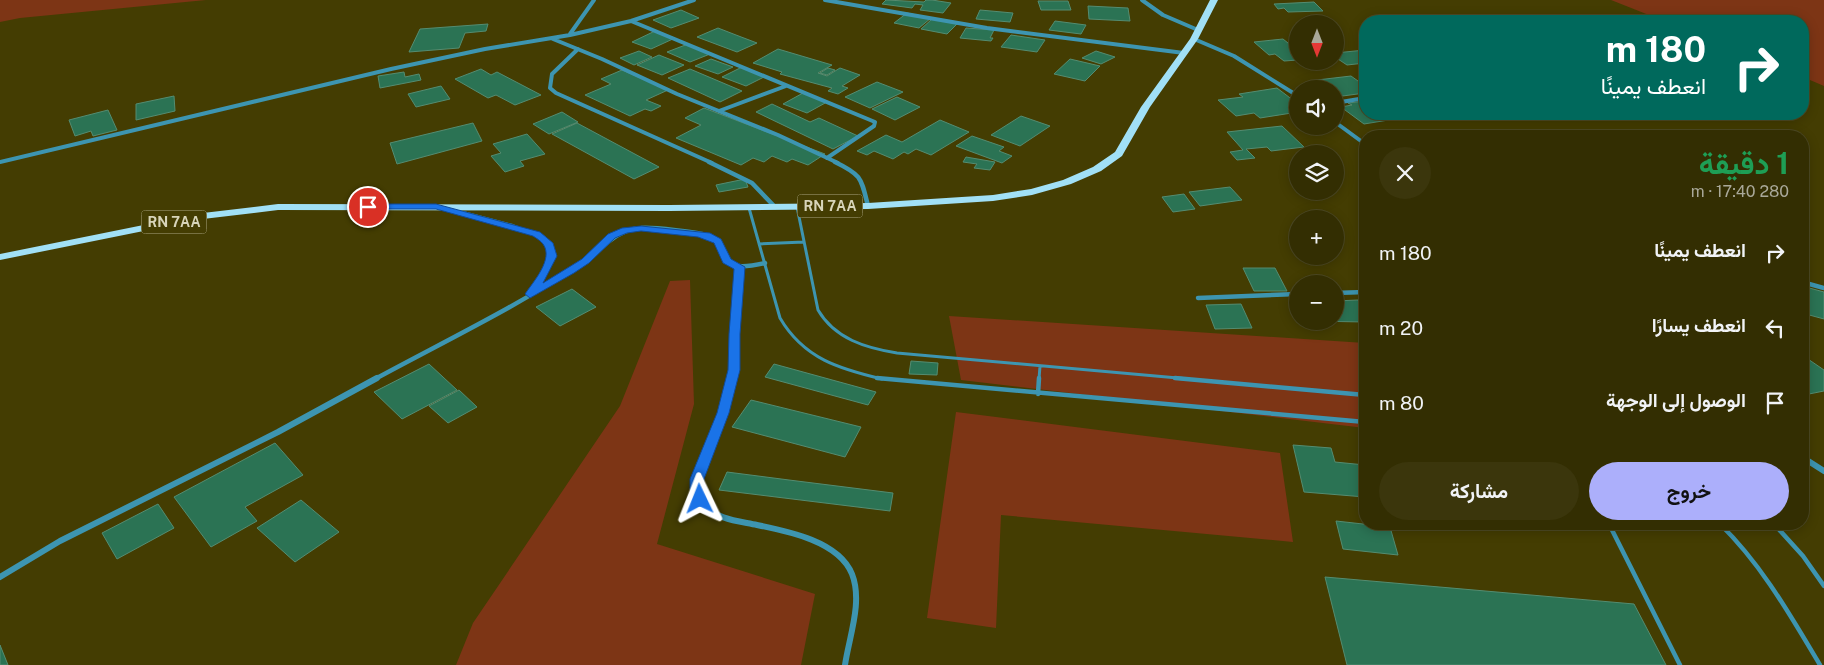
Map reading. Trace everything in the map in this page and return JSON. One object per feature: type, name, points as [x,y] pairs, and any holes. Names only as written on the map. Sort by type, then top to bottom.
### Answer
[{"type":"main road","name":"RN 7AA","points":[[0,257],[203,216],[278,207],[776,208],[868,206],[993,198],[1050,187],[1067,182],[1096,169],[1119,154],[1146,107],[1196,35],[1214,0]]},
{"type":"street","points":[[570,35],[594,0]]},
{"type":"street","points":[[0,162],[391,69],[570,35],[631,20],[694,0]]},
{"type":"street","points":[[825,0],[1005,30],[1184,53]]},
{"type":"street","points":[[1142,0],[1163,15],[1289,90]]},
{"type":"street","points":[[631,20],[876,124],[827,158]]},
{"type":"street","points":[[552,38],[718,111],[778,135],[854,171],[862,183],[868,206]]},
{"type":"street","points":[[578,49],[552,74],[550,88],[556,93],[740,176],[752,183],[776,208]]},
{"type":"street","points":[[718,111],[787,85]]},
{"type":"street","points":[[1344,102],[1359,99]]},
{"type":"street","points":[[1344,129],[1359,140]]},
{"type":"street","points":[[436,206],[529,231],[543,238],[548,243],[552,256],[530,294]]},
{"type":"street","points":[[0,578],[60,541],[278,432],[530,294],[586,261],[612,236],[633,229],[706,235],[718,242],[729,263],[740,267],[765,263]]},
{"type":"street","points":[[740,267],[734,334],[734,370],[730,391],[697,479],[697,489],[700,499],[706,508],[715,514],[727,519],[809,538],[826,546],[841,558],[851,574],[856,593],[845,665]]},
{"type":"street","points":[[1809,284],[1824,288]]},
{"type":"street","points":[[1344,293],[1359,292]]},
{"type":"street","points":[[1198,298],[1289,294]]},
{"type":"street","points":[[1809,461],[1824,471]]},
{"type":"lane","points":[[797,207],[818,310],[834,330],[846,339],[870,348],[897,353],[1359,394]]},
{"type":"lane","points":[[749,208],[780,318],[787,330],[804,348],[826,362],[844,370],[886,380],[1359,421]]},
{"type":"lane","points":[[759,244],[804,242]]},
{"type":"lane","points":[[1038,394],[1040,366]]},
{"type":"lane","points":[[1612,530],[1680,665]]},
{"type":"lane","points":[[1726,530],[1758,567],[1820,665]]},
{"type":"lane","points":[[1779,530],[1803,556],[1824,586]]},
{"type":"shaded area","points":[[0,0],[206,0],[20,18],[0,22]]},
{"type":"shaded area","points":[[1611,0],[1824,0],[1824,86],[1809,80],[1809,15],[1649,15]]},
{"type":"shaded area","points":[[690,280],[694,404],[657,544],[815,594],[801,665],[456,665],[473,623],[620,406],[670,281]]},
{"type":"shaded area","points":[[949,316],[1359,343],[1359,427],[961,380]]},
{"type":"shaded area","points":[[956,412],[1280,453],[1293,542],[1001,515],[996,628],[927,618]]},
{"type":"building","points":[[886,0],[924,2],[932,0],[951,3],[943,13],[920,10],[923,5],[915,4],[912,8],[882,4]]},
{"type":"building","points":[[1038,1],[1068,1],[1071,10],[1041,10]]},
{"type":"building","points":[[1314,2],[1323,11],[1288,12],[1284,8],[1278,9],[1274,4]]},
{"type":"building","points":[[1088,6],[1128,8],[1130,21],[1089,19]]},
{"type":"building","points":[[681,10],[699,18],[671,28],[653,20]]},
{"type":"building","points":[[980,10],[1013,13],[1010,22],[976,19]]},
{"type":"building","points":[[907,13],[931,18],[919,28],[894,23]]},
{"type":"building","points":[[932,19],[957,24],[947,34],[921,29]]},
{"type":"building","points":[[1055,21],[1086,25],[1081,34],[1049,30]]},
{"type":"building","points":[[488,24],[486,31],[465,33],[459,48],[409,52],[420,29]]},
{"type":"building","points":[[718,28],[757,43],[737,52],[697,37]]},
{"type":"building","points":[[966,28],[994,30],[990,38],[993,38],[991,41],[960,38]]},
{"type":"building","points":[[655,31],[675,38],[651,49],[632,42]]},
{"type":"building","points":[[1011,35],[1045,40],[1037,52],[1001,47]]},
{"type":"building","points":[[1283,39],[1289,44],[1289,61],[1284,61],[1275,54],[1269,55],[1254,42]]},
{"type":"building","points":[[688,44],[710,54],[690,62],[667,52]]},
{"type":"building","points":[[778,49],[832,65],[818,73],[827,76],[840,68],[860,75],[842,86],[848,88],[838,94],[828,91],[832,88],[780,74],[782,72],[753,63]]},
{"type":"building","points":[[639,51],[652,57],[634,65],[620,58]]},
{"type":"building","points":[[1096,51],[1115,57],[1101,64],[1082,58]]},
{"type":"building","points":[[1359,51],[1359,64],[1347,65],[1344,63],[1344,52]]},
{"type":"building","points":[[659,55],[684,65],[662,75],[637,65]]},
{"type":"building","points":[[711,59],[733,67],[718,74],[695,66]]},
{"type":"building","points":[[1070,59],[1100,66],[1085,81],[1054,74]]},
{"type":"building","points":[[742,67],[766,76],[746,86],[722,77]]},
{"type":"building","points":[[828,68],[835,70],[827,75],[820,73]]},
{"type":"building","points":[[481,69],[491,75],[497,72],[541,95],[515,105],[496,95],[488,98],[455,79]]},
{"type":"building","points":[[690,69],[742,91],[720,102],[668,78]]},
{"type":"building","points":[[622,70],[668,90],[646,100],[661,106],[651,111],[645,109],[630,116],[585,95],[611,84],[601,79]]},
{"type":"building","points":[[404,72],[405,77],[419,74],[421,80],[380,88],[378,76]]},
{"type":"building","points":[[1351,76],[1359,82],[1359,94],[1344,96],[1344,80],[1317,80]]},
{"type":"building","points":[[877,82],[903,92],[870,108],[845,97]]},
{"type":"building","points":[[441,86],[450,99],[416,107],[408,94]]},
{"type":"building","points":[[1277,88],[1289,97],[1289,113],[1260,118],[1254,113],[1236,116],[1218,100],[1243,97],[1239,94]]},
{"type":"building","points":[[803,93],[827,102],[807,113],[783,104]]},
{"type":"building","points":[[174,96],[175,111],[136,120],[136,104]]},
{"type":"building","points":[[897,97],[920,107],[895,120],[872,109]]},
{"type":"building","points":[[1359,102],[1359,120],[1389,120],[1364,124],[1344,109],[1344,106],[1352,105],[1348,103]]},
{"type":"building","points":[[772,104],[810,122],[819,118],[858,136],[833,149],[756,112]]},
{"type":"building","points":[[704,108],[825,154],[808,165],[792,159],[787,162],[772,156],[764,162],[753,158],[741,165],[676,138],[701,125],[685,118]]},
{"type":"building","points":[[108,110],[117,130],[93,136],[91,131],[75,136],[69,120]]},
{"type":"building","points":[[562,112],[578,122],[549,134],[533,124]]},
{"type":"building","points":[[1021,116],[1050,126],[1020,146],[991,135]]},
{"type":"building","points":[[940,120],[969,132],[931,155],[916,149],[908,154],[904,152],[893,159],[874,151],[867,155],[857,151],[886,135],[902,142]]},
{"type":"building","points":[[473,123],[482,141],[397,164],[390,143]]},
{"type":"building","points":[[577,123],[659,167],[634,179],[552,134]]},
{"type":"building","points":[[1282,126],[1289,135],[1302,145],[1289,145],[1289,149],[1271,151],[1267,147],[1246,149],[1255,158],[1237,160],[1230,152],[1243,150],[1227,132]]},
{"type":"building","points":[[527,134],[545,154],[520,161],[524,166],[505,172],[491,156],[501,153],[493,144]]},
{"type":"building","points":[[972,136],[1004,147],[999,151],[1012,156],[1002,163],[956,146]]},
{"type":"building","points":[[966,157],[995,162],[990,170],[974,168],[977,164],[963,162]]},
{"type":"building","points":[[745,179],[748,187],[719,192],[716,185]]},
{"type":"building","points":[[1230,187],[1242,200],[1200,206],[1189,192]]},
{"type":"building","points":[[1184,194],[1195,209],[1173,212],[1162,197]]},
{"type":"building","points":[[1243,268],[1275,268],[1287,291],[1254,291]]},
{"type":"building","points":[[1809,288],[1824,292],[1824,319],[1809,315]]},
{"type":"building","points":[[572,289],[596,307],[560,326],[536,307]]},
{"type":"building","points":[[1358,300],[1359,322],[1344,322],[1344,301]]},
{"type":"building","points":[[1241,304],[1252,328],[1215,329],[1206,305]]},
{"type":"building","points":[[1809,360],[1824,370],[1824,391],[1809,394]]},
{"type":"building","points":[[911,361],[938,363],[937,375],[909,374]]},
{"type":"building","points":[[429,364],[457,390],[402,419],[374,392]]},
{"type":"building","points":[[774,364],[876,392],[868,405],[765,377]]},
{"type":"building","points":[[459,390],[477,407],[448,423],[429,406]]},
{"type":"building","points":[[751,400],[861,427],[845,457],[732,427]]},
{"type":"building","points":[[275,443],[303,475],[245,507],[257,521],[211,547],[174,497]]},
{"type":"building","points":[[1293,445],[1331,448],[1335,462],[1359,464],[1359,497],[1304,492]]},
{"type":"building","points":[[727,472],[893,493],[890,511],[719,490]]},
{"type":"building","points":[[301,500],[339,532],[295,562],[257,528]]},
{"type":"building","points":[[158,504],[174,528],[117,559],[102,533]]},
{"type":"building","points":[[1336,521],[1359,524],[1359,530],[1391,530],[1398,555],[1343,549]]},
{"type":"building","points":[[1325,577],[1634,604],[1666,665],[1347,665]]},
{"type":"building","points":[[0,645],[8,665],[0,665]]},
{"type":"route","points":[[368,207],[436,206],[537,234],[548,243],[552,256],[530,294],[586,261],[612,236],[625,230],[641,228],[706,235],[718,242],[726,260],[734,266],[740,267],[734,334],[734,370],[723,413],[697,479],[700,499]]}]
